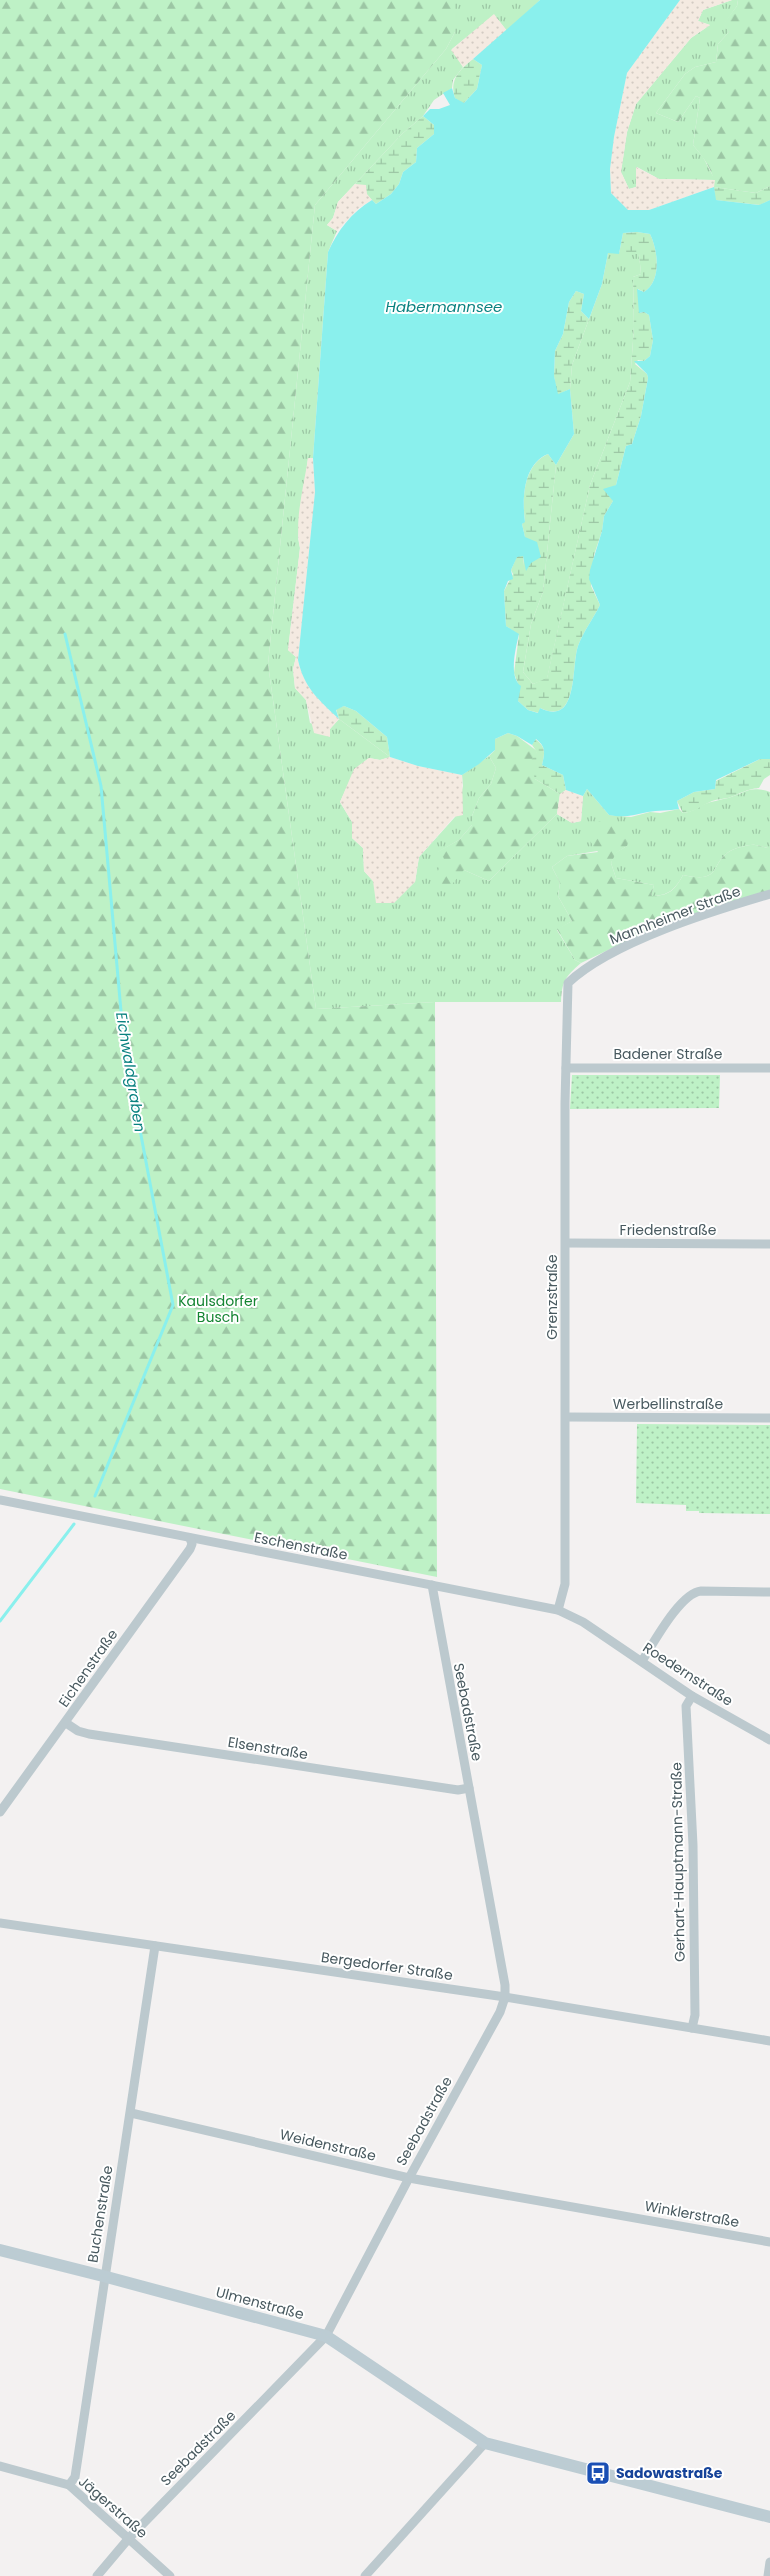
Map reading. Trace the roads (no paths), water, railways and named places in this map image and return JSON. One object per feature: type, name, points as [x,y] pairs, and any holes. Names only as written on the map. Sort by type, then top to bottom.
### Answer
[{"type":"street","name":"Mannheimer Straße","points":[[568,983],[597,961],[640,940],[691,920],[770,894]]},
{"type":"street","name":"Grenzstraße","points":[[558,1610],[565,1584],[566,1068],[568,983]]},
{"type":"street","name":"Badener Straße","points":[[566,1068],[770,1068]]},
{"type":"street","name":"Friedenstraße","points":[[566,1243],[770,1244]]},
{"type":"street","name":"Werbellinstraße","points":[[566,1417],[770,1418]]},
{"type":"street","name":"Eschenstraße","points":[[0,1500],[558,1610],[573,1616],[593,1628]]},
{"type":"street","name":"Eichenstraße","points":[[0,1812],[190,1549],[192,1544],[190,1538]]},
{"type":"street","name":"Seebadstraße","points":[[97,2576],[128,2538],[326,2336],[408,2178],[500,2012],[505,1997],[505,1984],[432,1585]]},
{"type":"street","points":[[642,1661],[681,1604],[691,1594],[700,1591],[770,1592]]},
{"type":"street","name":"Roedernstraße","points":[[593,1628],[692,1696],[770,1740]]},
{"type":"street","name":"Gerhart-Hauptmann-Straße","points":[[692,1696],[686,1706],[693,1845],[695,2015],[692,2028]]},
{"type":"street","name":"Elsenstraße","points":[[66,1723],[78,1731],[89,1734],[458,1790],[469,1788]]},
{"type":"street","name":"Bergedorfer Straße","points":[[0,1922],[505,1997],[770,2041]]},
{"type":"street","name":"Buchenstraße","points":[[69,2485],[75,2477],[103,2276],[155,1946]]},
{"type":"street","name":"Weidenstraße","points":[[130,2113],[408,2178],[609,2213]]},
{"type":"street","name":"Winklerstraße","points":[[609,2213],[770,2242]]},
{"type":"street","name":"Ulmenstraße","points":[[0,2250],[326,2336],[485,2443],[770,2517]]},
{"type":"street","points":[[365,2576],[479,2452],[485,2443]]},
{"type":"street","name":"Jägerstraße","points":[[0,2466],[69,2485],[170,2576]]},
{"type":"street","points":[[768,2576],[770,2562]]},
{"type":"water","name":"Habermannsee","points":[[540,0],[680,0],[627,73],[614,137],[610,169],[611,193],[628,210],[649,210],[714,187],[716,200],[759,205],[770,200],[770,759],[760,759],[716,780],[715,789],[694,792],[677,801],[679,809],[624,816],[609,815],[587,789],[583,796],[566,790],[563,775],[542,765],[544,750],[536,739],[532,745],[508,733],[495,739],[495,750],[462,775],[418,766],[390,757],[387,737],[356,711],[344,706],[336,710],[339,719],[325,706],[308,686],[298,660],[315,492],[313,458],[328,252],[336,236],[351,216],[372,200],[376,204],[391,194],[399,184],[403,172],[416,162],[417,148],[434,134],[434,125],[423,116],[430,109],[439,109],[450,105],[443,93],[452,88],[455,98],[464,103],[477,89],[482,65],[473,59]],"holes":[[[637,232],[650,234],[655,248],[656,273],[650,287],[644,292],[637,289],[639,313],[644,312],[649,315],[653,340],[650,356],[644,361],[634,361],[647,374],[648,378],[641,416],[632,444],[626,446],[616,485],[603,489],[613,501],[604,516],[602,531],[589,579],[600,605],[578,646],[571,692],[567,702],[561,709],[553,712],[540,708],[538,713],[528,710],[518,701],[521,686],[517,682],[514,669],[519,634],[506,626],[504,591],[508,581],[513,579],[511,570],[517,557],[523,556],[526,571],[531,563],[541,557],[537,542],[525,537],[522,524],[525,522],[524,493],[529,474],[533,466],[548,454],[556,465],[574,434],[570,389],[558,394],[554,376],[555,351],[563,334],[569,302],[576,291],[584,294],[581,311],[589,319],[602,284],[608,253],[619,254],[623,233]]]},
{"type":"waterway","name":"Eichwaldgraben","points":[[65,634],[101,786],[124,1045],[173,1305],[95,1496]]},
{"type":"waterway","name":"Eichwaldgraben","points":[[0,1621],[74,1524]]},
{"type":"place","name":"Sadowastraße","points":[[598,2473]]},
{"type":"park label","name":"Kaulsdorfer Busch","points":[[218,1309]]}]
